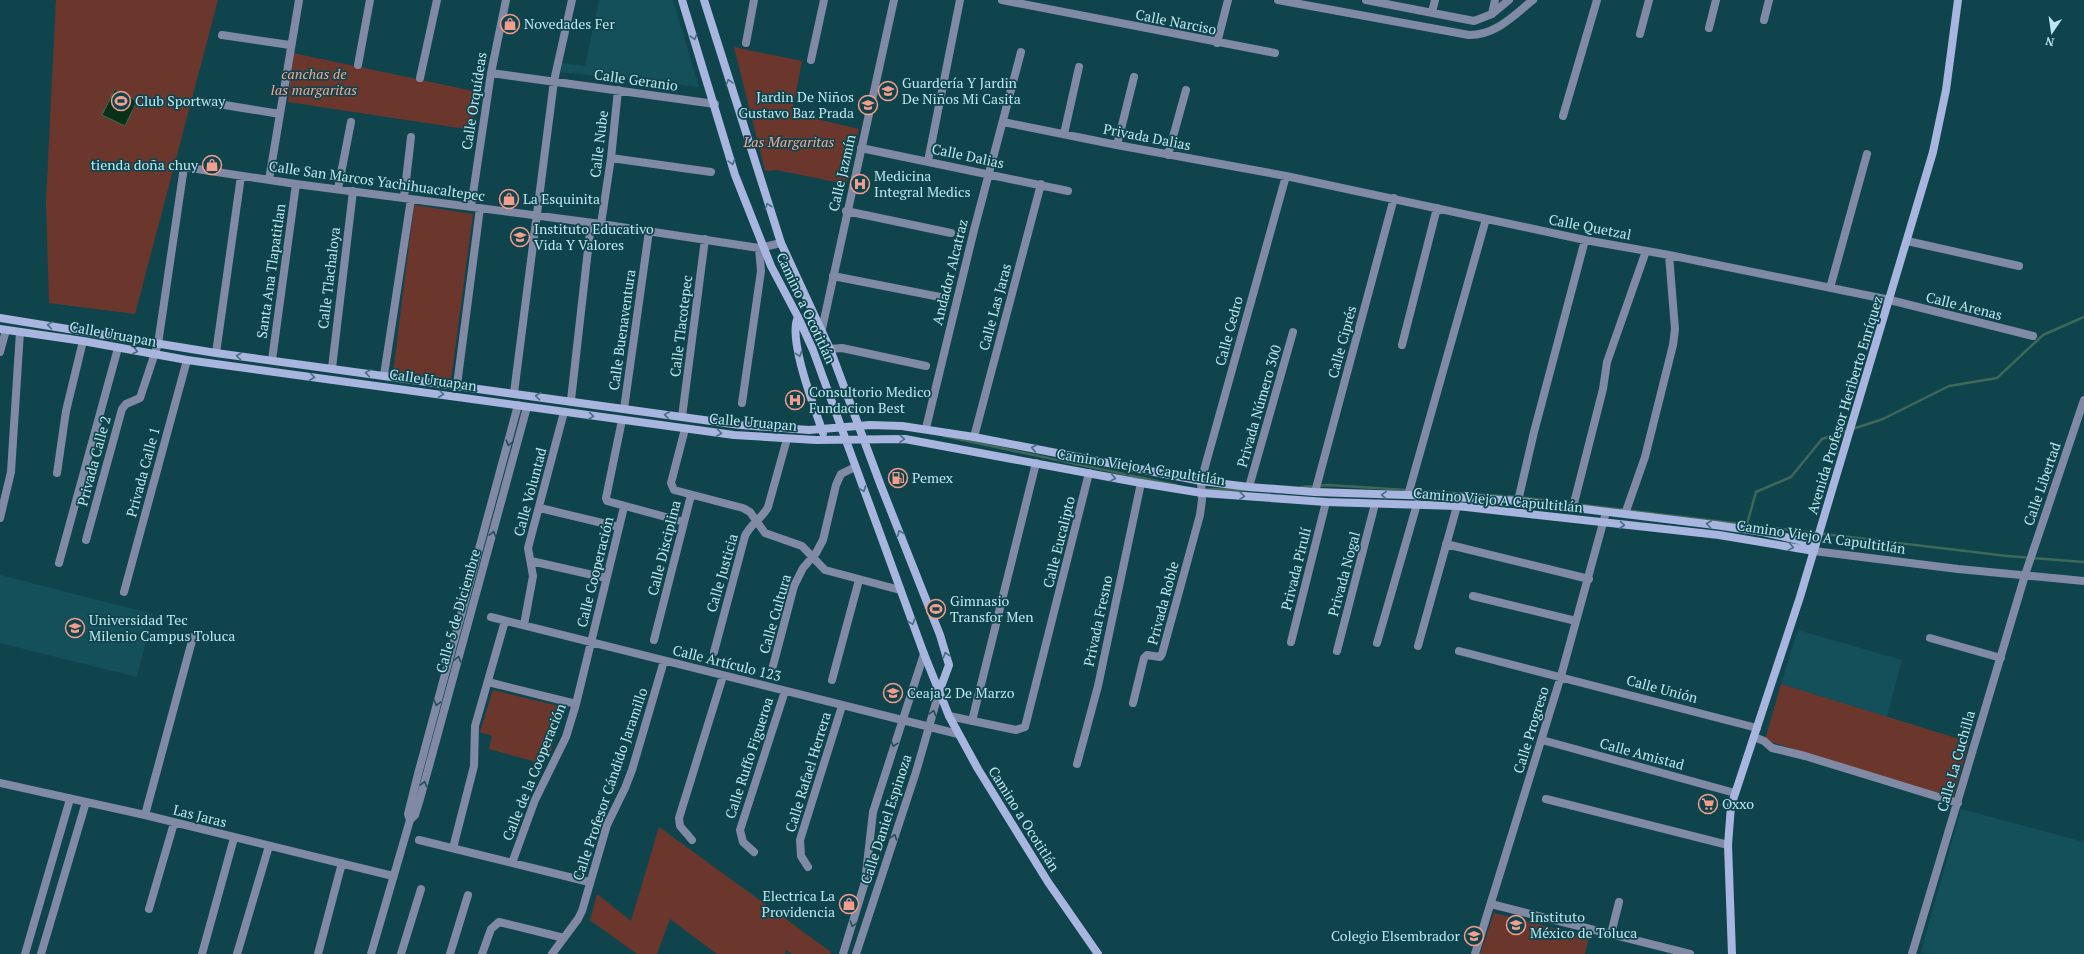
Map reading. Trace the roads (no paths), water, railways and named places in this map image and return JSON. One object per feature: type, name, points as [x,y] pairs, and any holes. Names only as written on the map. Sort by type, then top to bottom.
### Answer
[{"type":"main road","name":"Camino a Ocotitlán","points":[[682,0],[736,175],[762,248],[798,317],[843,428],[855,467],[900,590],[949,716],[958,734],[1048,882],[1098,954]]},
{"type":"main road","name":"Camino a Ocotitlán","points":[[704,0],[781,243],[830,348],[919,580],[948,661],[948,670],[939,692]]},
{"type":"main road","name":"Avenida Profesor Heriberto Enríquez","points":[[1732,954],[1728,845],[1729,819],[1735,793],[1815,548],[1890,300],[1938,131],[1946,90],[1958,0]]},
{"type":"main road","points":[[798,317],[794,326],[796,347],[826,440]]},
{"type":"main road","name":"Calle Uruapan","points":[[0,318],[216,353],[571,400],[682,417],[784,429],[822,429],[859,426]]},
{"type":"main road","name":"Calle Uruapan","points":[[3,330],[83,341],[187,360],[685,429],[787,439],[864,439]]},
{"type":"main road","name":"Camino Viejo A Capultitlán","points":[[859,426],[891,424],[926,428],[1201,481],[1249,487],[1315,492],[1518,501],[1763,532],[1815,548]]},
{"type":"main road","name":"Camino Viejo A Capultitlán","points":[[864,439],[905,439],[1202,493],[1326,502],[1457,506],[1720,535],[1815,548]]},
{"type":"street","points":[[269,180],[290,45],[299,0]]},
{"type":"street","points":[[358,65],[370,0]]},
{"type":"street","points":[[420,78],[437,0]]},
{"type":"street","name":"Calle Orquídeas","points":[[471,207],[491,73],[506,0]]},
{"type":"street","points":[[514,393],[554,81],[572,0]]},
{"type":"street","points":[[746,43],[754,0]]},
{"type":"street","points":[[811,60],[824,0]]},
{"type":"street","name":"Calle Jazmín","points":[[822,329],[846,211],[862,148],[894,0]]},
{"type":"street","points":[[928,161],[960,0]]},
{"type":"street","name":"Calle Narciso","points":[[1002,0],[1217,43],[1275,53]]},
{"type":"street","points":[[1217,43],[1228,0]]},
{"type":"street","points":[[1278,0],[1454,34],[1480,35],[1499,28],[1533,0]]},
{"type":"street","points":[[1371,0],[1474,21],[1492,14],[1509,0]]},
{"type":"street","points":[[1432,12],[1435,0]]},
{"type":"street","points":[[1492,14],[1494,0]]},
{"type":"street","points":[[1563,116],[1597,0]]},
{"type":"street","points":[[1640,34],[1649,0]]},
{"type":"street","points":[[1709,28],[1716,0]]},
{"type":"street","points":[[1764,20],[1769,0]]},
{"type":"street","points":[[222,35],[290,45]]},
{"type":"street","name":"Andador Alcatraz","points":[[926,428],[1021,52]]},
{"type":"street","points":[[1064,134],[1079,67]]},
{"type":"street","name":"Calle Geranio","points":[[491,73],[715,104]]},
{"type":"street","points":[[1117,145],[1134,77]]},
{"type":"street","name":"Calle Nube","points":[[601,224],[611,158],[618,90]]},
{"type":"street","points":[[1168,154],[1186,90]]},
{"type":"street","points":[[200,101],[280,114]]},
{"type":"street","points":[[338,189],[351,122]]},
{"type":"street","name":"Privada Dalias","points":[[1003,122],[1117,145],[1286,176]]},
{"type":"street","points":[[384,375],[407,198],[412,137]]},
{"type":"street","name":"Calle Dalias","points":[[862,148],[1068,190]]},
{"type":"street","points":[[1830,288],[1867,154]]},
{"type":"street","points":[[611,158],[711,172]]},
{"type":"street","name":"Calle San Marcos Yachihuacaltepec","points":[[184,167],[296,184],[601,224],[762,248],[781,243]]},
{"type":"street","name":"Privada Calle 2","points":[[86,540],[122,408],[126,404],[140,398],[158,344],[184,167]]},
{"type":"street","points":[[216,353],[241,176]]},
{"type":"street","name":"Calle Quetzal","points":[[1286,176],[1586,240],[1669,255],[1890,300]]},
{"type":"street","name":"Calle Cedro","points":[[1202,493],[1201,481],[1286,176]]},
{"type":"street","name":"Santa Ana Tlapatitlan","points":[[272,360],[296,184]]},
{"type":"street","name":"Calle Las Jaras","points":[[974,437],[1041,184]]},
{"type":"street","name":"Calle Tlachaloya","points":[[332,368],[353,191]]},
{"type":"street","name":"Calle Ciprés","points":[[1315,492],[1394,198]]},
{"type":"street","points":[[457,385],[480,208]]},
{"type":"street","points":[[1402,345],[1437,208]]},
{"type":"street","points":[[846,211],[951,233]]},
{"type":"street","points":[[1408,495],[1486,219]]},
{"type":"street","points":[[571,400],[591,223]]},
{"type":"street","name":"Calle Buenaventura","points":[[624,409],[649,231]]},
{"type":"street","name":"Calle Tlacotepec","points":[[682,417],[705,239]]},
{"type":"street","points":[[1518,501],[1532,440],[1586,240]]},
{"type":"street","points":[[1907,241],[2019,266]]},
{"type":"street","points":[[742,403],[761,271],[762,248]]},
{"type":"street","points":[[1573,508],[1603,389],[1608,362],[1646,251]]},
{"type":"street","points":[[1625,514],[1644,457],[1674,345],[1675,329],[1669,255]]},
{"type":"street","points":[[833,276],[940,297]]},
{"type":"street","name":"Calle Arenas","points":[[1890,300],[2033,336]]},
{"type":"street","points":[[0,352],[3,330]]},
{"type":"street","points":[[0,518],[11,472],[20,332]]},
{"type":"street","name":"Privada Número 300","points":[[1249,487],[1293,332]]},
{"type":"street","points":[[57,472],[65,416],[83,341]]},
{"type":"street","points":[[59,564],[118,348]]},
{"type":"street","points":[[830,348],[842,348],[926,366]]},
{"type":"street","name":"Privada Calle 1","points":[[124,592],[187,360]]},
{"type":"street","name":"Calle Libertad","points":[[2025,575],[2084,400]]},
{"type":"street","name":"Calle 5 de Diciembre","points":[[410,820],[408,814],[418,774],[518,405]]},
{"type":"street","name":"Calle 5 de Diciembre","points":[[371,954],[410,820],[415,815],[420,799],[527,407]]},
{"type":"street","name":"Calle Voluntad","points":[[524,625],[532,583],[531,561],[528,548],[540,508],[564,412]]},
{"type":"street","name":"Calle Cooperación","points":[[592,643],[606,578],[624,507],[609,503],[606,498],[622,420]]},
{"type":"street","name":"Calle Disciplina","points":[[654,640],[691,495],[676,492],[671,486],[685,429]]},
{"type":"street","name":"Calle Justicia","points":[[714,652],[745,536],[748,530],[762,516],[768,507],[787,439]]},
{"type":"street","points":[[972,721],[1036,463]]},
{"type":"street","name":"Calle Cultura","points":[[773,666],[794,586],[803,568],[812,558],[823,540],[839,477],[844,472],[855,467]]},
{"type":"street","name":"Calle Eucalipto","points":[[949,716],[1016,730],[1025,727],[1089,473]]},
{"type":"street","name":"Privada Fresno","points":[[1077,764],[1098,686],[1141,483]]},
{"type":"street","name":"Privada Roble","points":[[1133,703],[1144,658],[1148,655],[1160,657],[1162,654],[1200,515],[1202,493]]},
{"type":"street","points":[[691,495],[733,504],[750,512],[765,533],[797,543],[804,548],[825,570],[900,590]]},
{"type":"street","name":"Privada Pirulí","points":[[1291,642],[1326,502]]},
{"type":"street","name":"Privada Nogal","points":[[1337,651],[1375,504]]},
{"type":"street","points":[[1377,643],[1417,504]]},
{"type":"street","points":[[1418,646],[1457,506]]},
{"type":"street","points":[[624,507],[684,522]]},
{"type":"street","points":[[540,508],[619,527]]},
{"type":"street","name":"Calle Progreso","points":[[1475,954],[1561,676],[1605,523],[1606,512]]},
{"type":"street","points":[[1446,544],[1589,579]]},
{"type":"street","name":"Camino Viejo A Capultitlán","points":[[1815,548],[2025,575],[2084,581]]},
{"type":"street","points":[[531,561],[606,578]]},
{"type":"street","name":"Calle La Cuchilla","points":[[1912,954],[2025,575]]},
{"type":"street","points":[[832,680],[858,580]]},
{"type":"street","points":[[1473,596],[1576,621]]},
{"type":"street","name":"Calle Artículo 123","points":[[491,617],[958,734]]},
{"type":"street","points":[[453,848],[474,766],[474,726],[505,621]]},
{"type":"street","points":[[144,816],[193,637]]},
{"type":"street","points":[[1930,638],[2001,658]]},
{"type":"street","name":"Calle de la Cooperación","points":[[512,863],[535,800],[566,737],[592,643]]},
{"type":"street","name":"Calle Unión","points":[[1459,651],[1561,676],[1757,728]]},
{"type":"street","name":"Calle Daniel Espinoza","points":[[843,954],[864,882],[872,812],[901,720],[924,654]]},
{"type":"street","name":"Calle Profesor Cándido Jaramillo","points":[[552,954],[582,911],[607,825],[632,770],[664,661]]},
{"type":"street","points":[[692,840],[680,826],[679,818],[723,676]]},
{"type":"street","points":[[488,682],[576,704]]},
{"type":"street","name":"Calle Ruffo Figueroa","points":[[754,852],[743,842],[740,830],[785,691]]},
{"type":"street","name":"Calle Daniel Espinoza","points":[[856,954],[939,692]]},
{"type":"street","name":"Calle Rafael Herrera","points":[[808,867],[801,856],[800,840],[842,706]]},
{"type":"street","points":[[1754,737],[1764,741],[1772,748],[1805,756],[1958,803]]},
{"type":"street","name":"Calle Amistad","points":[[1542,740],[1735,793]]},
{"type":"street","name":"Las Jaras","points":[[0,783],[70,798],[393,876]]},
{"type":"street","points":[[25,954],[70,798]]},
{"type":"street","points":[[1546,799],[1728,845]]},
{"type":"street","points":[[41,954],[86,802]]},
{"type":"street","points":[[149,909],[174,823]]},
{"type":"street","points":[[202,954],[234,838]]},
{"type":"street","points":[[419,840],[590,882]]},
{"type":"street","points":[[237,954],[269,846]]},
{"type":"street","points":[[318,954],[342,863]]},
{"type":"street","points":[[401,954],[421,889]]},
{"type":"street","points":[[450,954],[468,895]]},
{"type":"street","points":[[1611,934],[1619,902]]},
{"type":"street","points":[[1491,904],[1690,954]]},
{"type":"street","points":[[482,954],[491,929],[496,923],[505,923],[564,938]]},
{"type":"waterway","points":[[1747,524],[1756,492],[1791,477],[1822,439],[1883,419],[1949,386],[1997,378],[2043,335],[2084,317]]},
{"type":"waterway","points":[[944,436],[1176,485]]},
{"type":"waterway","points":[[1301,487],[1328,485],[1517,497],[2007,556],[2084,562]]},
{"type":"waterway","points":[[1203,489],[1246,490]]},
{"type":"place","name":"Novedades Fer","points":[[510,24]]},
{"type":"place","name":"Guardería Y Jardin De Niños Mi Casita","points":[[888,91]]},
{"type":"place","name":"Club Sportway","points":[[121,101]]},
{"type":"place","name":"Jardin De Niños Gustavo Baz Prada","points":[[868,105]]},
{"type":"place","name":"tienda doña chuy","points":[[212,165]]},
{"type":"place","name":"Medicina Integral Medics","points":[[860,184]]},
{"type":"place","name":"La Esquinita","points":[[509,199]]},
{"type":"place","name":"Instituto Educativo Vida Y Valores","points":[[520,237]]},
{"type":"place","name":"Consultorio Medico Fundacion Best","points":[[795,400]]},
{"type":"place","name":"Pemex","points":[[898,478]]},
{"type":"place","name":"Gimnasio Transfor Men","points":[[936,609]]},
{"type":"place","name":"Universidad Tec Milenio Campus Toluca","points":[[75,628]]},
{"type":"place","name":"Ceaja 2 De Marzo","points":[[893,693]]},
{"type":"place","name":"Oxxo","points":[[1708,804]]},
{"type":"place","name":"Electrica La Providencia","points":[[849,904]]},
{"type":"place","name":"Instituto México de Toluca","points":[[1516,925]]},
{"type":"place","name":"Colegio Elsembrador","points":[[1474,936]]},
{"type":"park label","name":"canchas de las margaritas","points":[[314,82]]},
{"type":"park label","name":"Las Margaritas","points":[[789,142]]}]
